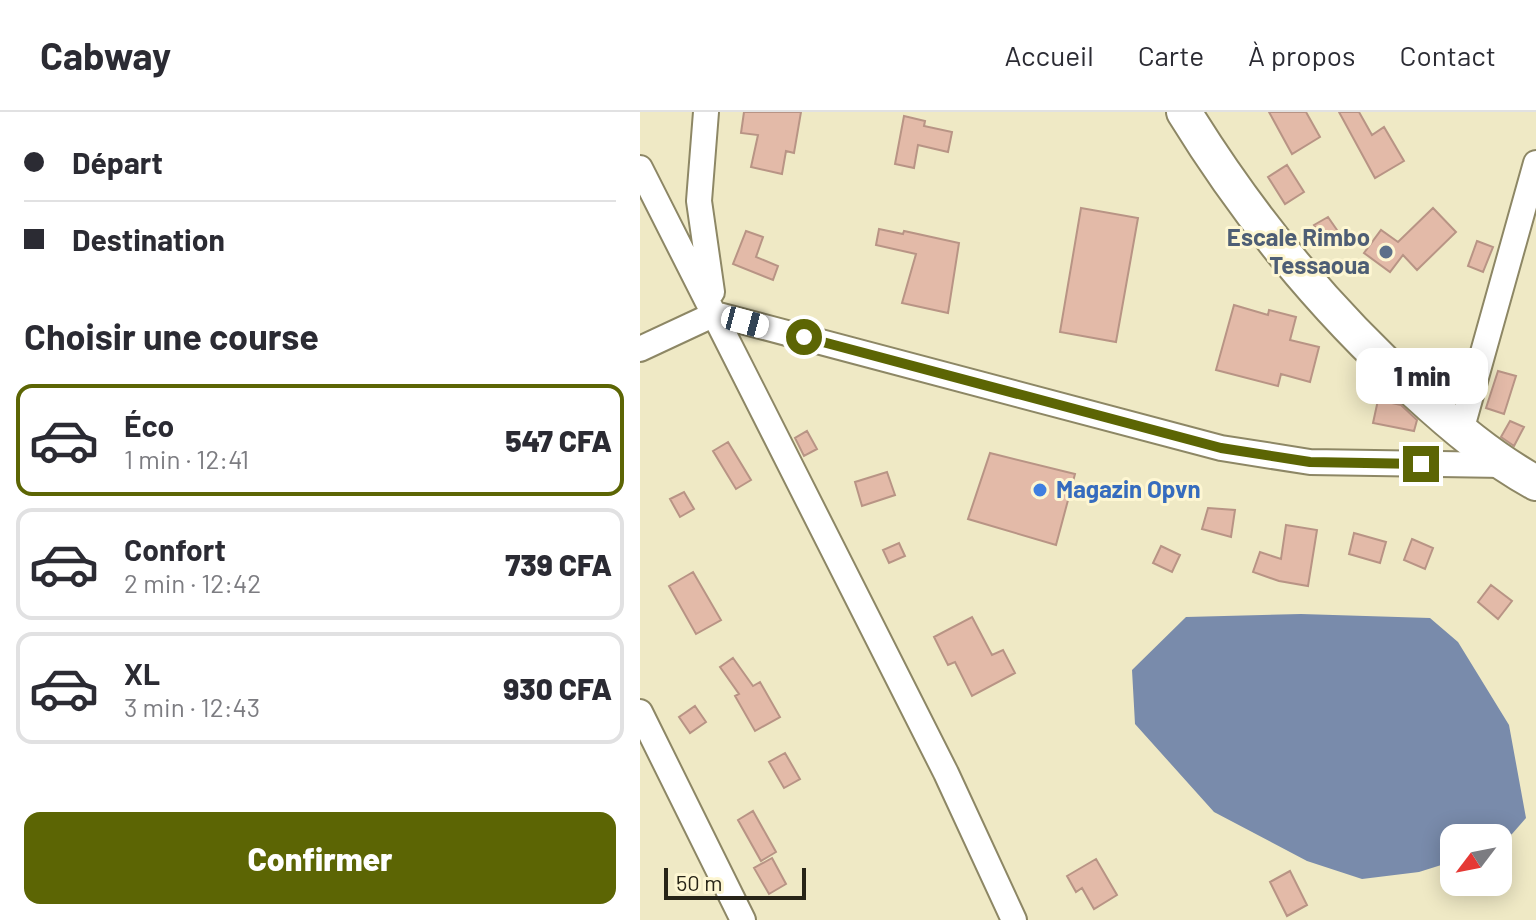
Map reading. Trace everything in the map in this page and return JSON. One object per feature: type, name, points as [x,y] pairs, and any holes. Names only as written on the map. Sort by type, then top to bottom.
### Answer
[{"type":"highway","points":[[1184,112],[1222,173],[1288,259],[1363,344],[1461,431],[1504,465],[1536,483]]},
{"type":"street","points":[[706,112],[699,201],[715,314]]},
{"type":"street","points":[[1461,431],[1536,163]]},
{"type":"street","points":[[640,168],[946,773],[1014,920]]},
{"type":"street","points":[[640,349],[715,314],[1221,448],[1310,462],[1504,465]]},
{"type":"street","points":[[640,712],[736,918]]},
{"type":"water","points":[[1301,614],[1430,618],[1458,642],[1509,725],[1526,818],[1512,834],[1512,824],[1440,824],[1440,865],[1419,872],[1362,879],[1307,861],[1214,812],[1135,724],[1132,670],[1186,617]]},
{"type":"building","points":[[744,112],[801,112],[794,153],[786,151],[782,174],[751,167],[758,135],[741,133]]},
{"type":"building","points":[[1269,112],[1306,112],[1320,137],[1292,154]]},
{"type":"building","points":[[1339,112],[1359,112],[1372,135],[1384,127],[1404,161],[1375,178]]},
{"type":"building","points":[[904,116],[925,121],[924,126],[952,132],[948,152],[918,145],[914,168],[895,164]]},
{"type":"building","points":[[1287,165],[1304,192],[1285,204],[1268,177]]},
{"type":"building","points":[[1081,208],[1138,218],[1116,342],[1060,332]]},
{"type":"building","points":[[1433,208],[1456,232],[1417,270],[1403,255],[1390,272],[1364,253],[1381,230],[1398,242]]},
{"type":"building","points":[[1328,217],[1339,233],[1325,242],[1314,225]]},
{"type":"building","points":[[879,229],[959,243],[948,313],[902,303],[916,254],[876,245]]},
{"type":"building","points":[[746,231],[763,237],[756,257],[778,266],[773,280],[733,264]]},
{"type":"building","points":[[1477,241],[1493,247],[1483,272],[1468,266]]},
{"type":"building","points":[[1234,305],[1268,315],[1269,310],[1296,317],[1290,340],[1319,347],[1310,382],[1281,374],[1278,386],[1216,370]]},
{"type":"building","points":[[1498,371],[1516,376],[1504,414],[1486,408]]},
{"type":"building","points":[[1378,400],[1401,405],[1417,420],[1414,431],[1373,423]]},
{"type":"building","points":[[1510,421],[1524,427],[1514,446],[1501,437]]},
{"type":"building","points":[[807,431],[817,449],[804,456],[795,438]]},
{"type":"building","points":[[728,442],[751,480],[736,489],[713,451]]},
{"type":"building","points":[[990,453],[1075,474],[1056,545],[968,519]]},
{"type":"building","points":[[887,472],[895,495],[862,506],[855,482]]},
{"type":"building","points":[[684,492],[694,509],[680,517],[670,499]]},
{"type":"building","points":[[1208,508],[1235,510],[1231,537],[1202,529]]},
{"type":"building","points":[[1286,525],[1317,530],[1308,586],[1253,572],[1260,552],[1281,559]]},
{"type":"building","points":[[1354,533],[1386,542],[1380,563],[1349,554]]},
{"type":"building","points":[[1412,539],[1433,548],[1425,569],[1404,560]]},
{"type":"building","points":[[899,543],[905,556],[889,563],[883,550]]},
{"type":"building","points":[[1161,546],[1180,555],[1172,572],[1153,563]]},
{"type":"building","points":[[693,572],[721,620],[696,634],[669,586]]},
{"type":"building","points":[[1491,585],[1512,601],[1498,619],[1478,602]]},
{"type":"building","points":[[972,617],[992,655],[1003,650],[1015,673],[972,696],[955,662],[948,665],[934,637]]},
{"type":"building","points":[[733,658],[753,686],[760,682],[780,717],[755,731],[735,696],[739,694],[720,667]]},
{"type":"building","points":[[695,706],[706,722],[690,733],[679,717]]},
{"type":"building","points":[[785,753],[800,779],[784,788],[769,762]]},
{"type":"building","points":[[753,811],[776,852],[761,861],[738,820]]},
{"type":"building","points":[[772,858],[786,884],[769,894],[754,868]]},
{"type":"building","points":[[1096,859],[1117,895],[1094,909],[1082,888],[1076,892],[1067,876]]},
{"type":"building","points":[[1290,871],[1307,905],[1287,916],[1270,882]]},
{"type":"place","name":"Escale Rimbo Tessaoua","points":[[1386,252]]},
{"type":"place","name":"Magazin Opvn","points":[[1040,490]]},
{"type":"route","points":[[804,337],[1221,448],[1310,462],[1421,464]]}]
